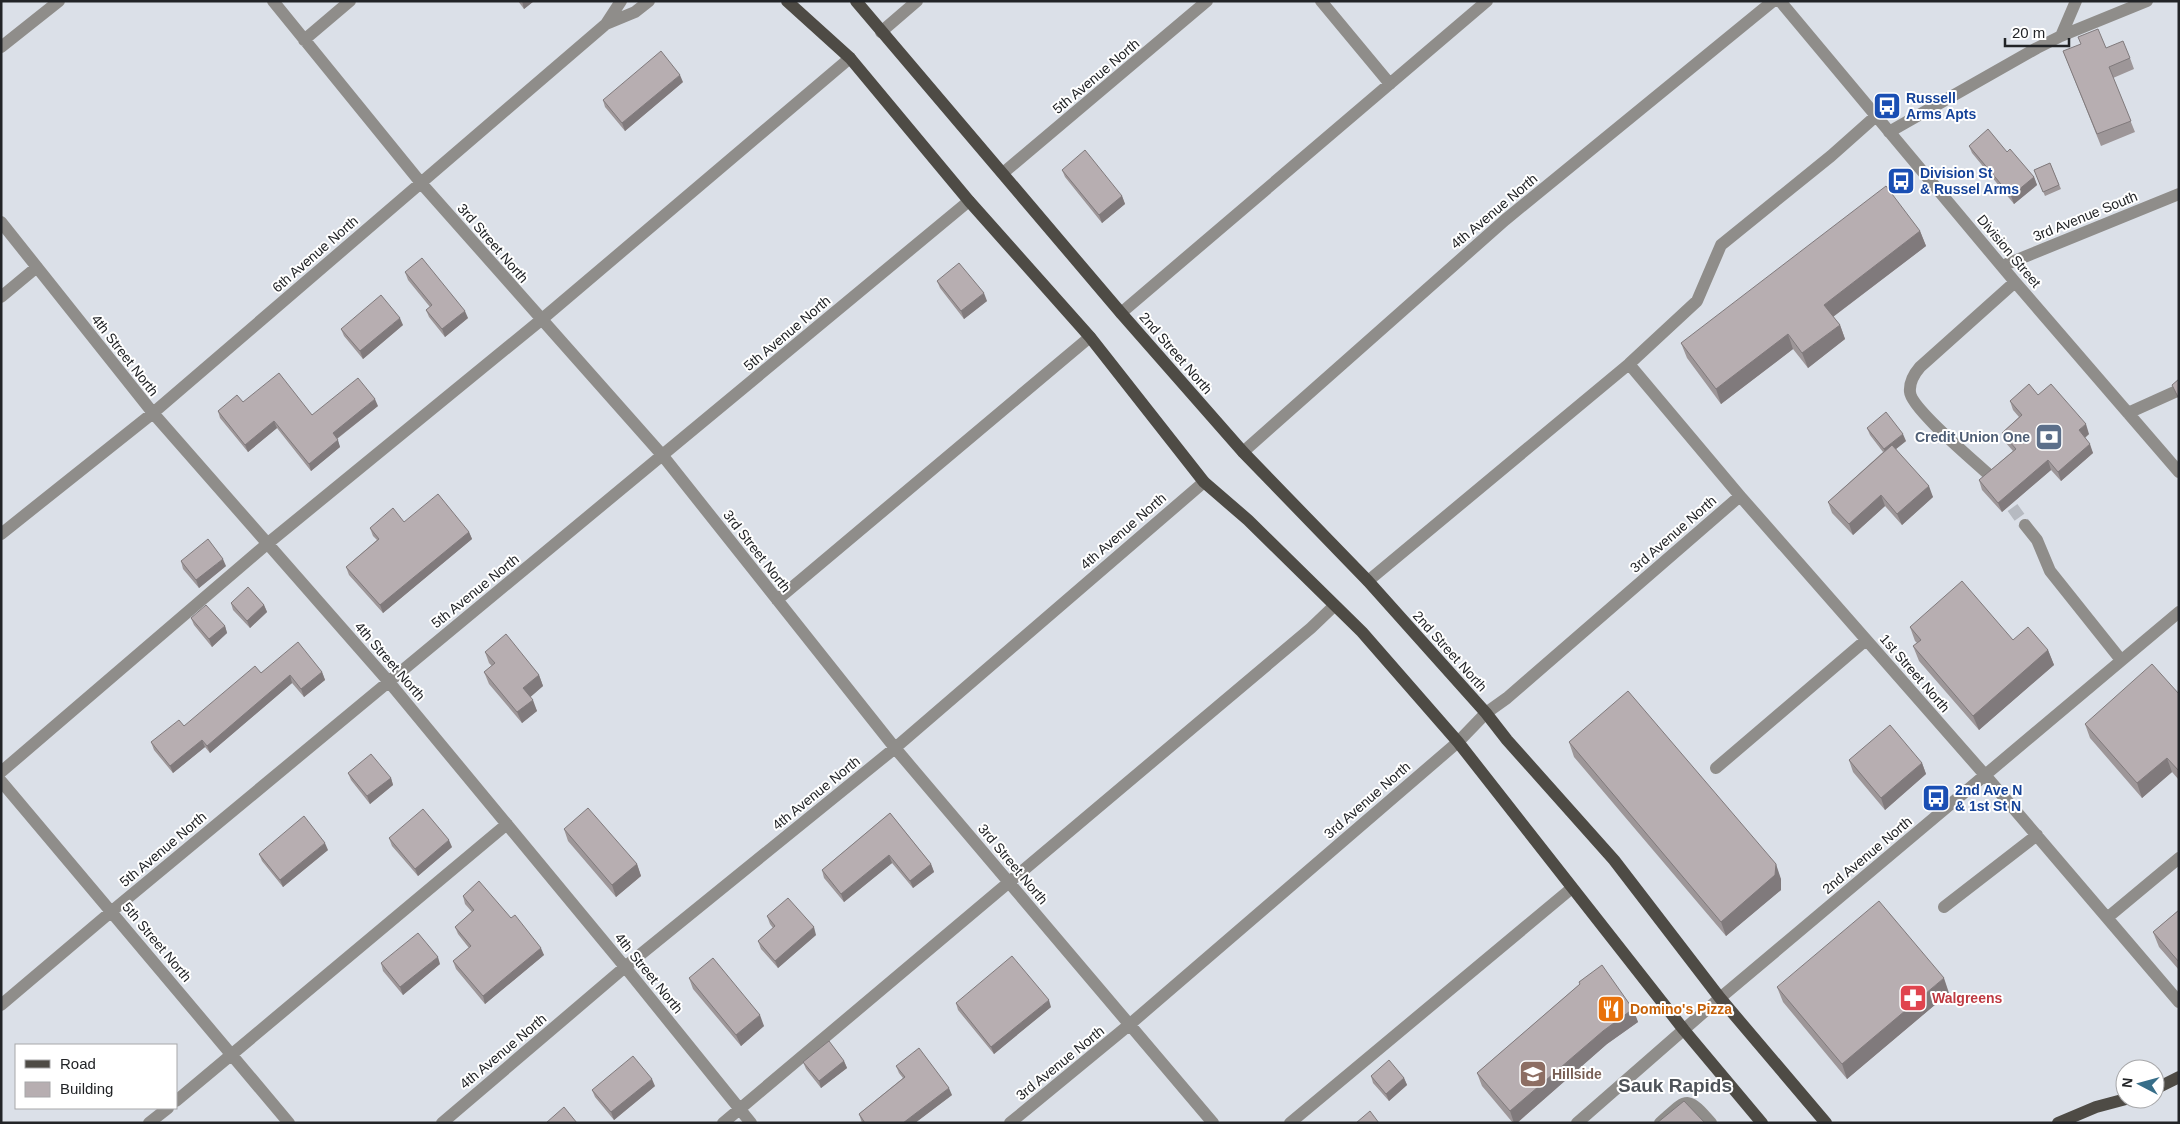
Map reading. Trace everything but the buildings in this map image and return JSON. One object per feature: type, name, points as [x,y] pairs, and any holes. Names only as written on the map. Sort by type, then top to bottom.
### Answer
[{"type":"main road","points":[[787,1],[850,58],[969,201],[1090,337],[1204,482],[1248,520],[1362,632],[1458,742],[1684,1030],[1762,1123]]},
{"type":"main road","name":"2nd Street North","points":[[856,1],[1121,314],[1243,452],[1368,581],[1614,860],[1720,998],[1826,1123]]},
{"type":"main road","points":[[2165,1084],[2179,1077]]},
{"type":"main road","points":[[2058,1123],[2096,1107],[2115,1102]]},
{"type":"street","points":[[1,47],[60,1]]},
{"type":"street","name":"3rd Street North","points":[[273,1],[421,183],[663,456],[895,748],[1213,1123]]},
{"type":"street","points":[[304,40],[350,1]]},
{"type":"street","points":[[606,24],[621,1]]},
{"type":"street","name":"6th Avenue North","points":[[1,534],[153,413],[606,24],[634,12],[649,1]]},
{"type":"street","points":[[881,32],[917,1]]},
{"type":"street","name":"5th Avenue North","points":[[1003,173],[1207,1]]},
{"type":"street","points":[[1321,1],[1390,84]]},
{"type":"street","points":[[1121,314],[1487,1]]},
{"type":"street","name":"4th Avenue North","points":[[1243,452],[1505,220],[1773,1]]},
{"type":"street","name":"Division Street","points":[[1780,1],[2015,282],[2179,472]]},
{"type":"street","points":[[2061,36],[2076,1]]},
{"type":"street","points":[[1889,132],[2037,48],[2061,36],[2146,1]]},
{"type":"street","points":[[1,772],[267,544],[541,320],[850,58]]},
{"type":"street","points":[[1368,581],[1629,364],[1697,301],[1721,245],[1831,156],[1876,116]]},
{"type":"street","name":"3rd Avenue South","points":[[2002,266],[2179,194]]},
{"type":"street","name":"5th Avenue North","points":[[1,1005],[969,201]]},
{"type":"street","name":"4th Street North","points":[[1,222],[153,413],[389,682],[625,967],[751,1123]]},
{"type":"street","points":[[1,297],[37,267]]},
{"type":"street","points":[[1987,473],[1927,417],[1914,401],[1910,393],[1910,384],[1920,367],[2015,282]]},
{"type":"street","points":[[777,600],[1090,337]]},
{"type":"street","name":"1st Street North","points":[[1629,364],[1740,496],[1985,775],[2179,1002]]},
{"type":"street","points":[[2128,413],[2179,390]]},
{"type":"street","name":"4th Avenue North","points":[[442,1123],[625,967],[895,748],[1204,482]]},
{"type":"street","name":"3rd Avenue North","points":[[1010,1123],[1129,1025],[1458,742],[1486,713],[1507,698],[1740,496]]},
{"type":"street","points":[[2025,524],[2037,540],[2050,571],[2122,660]]},
{"type":"street","points":[[723,1123],[1311,628],[1334,606]]},
{"type":"street","name":"2nd Avenue North","points":[[1576,1123],[1720,998],[2179,612]]},
{"type":"street","points":[[1716,768],[1866,640]]},
{"type":"street","name":"5th Street North","points":[[1,781],[289,1123]]},
{"type":"street","points":[[178,1099],[507,824]]},
{"type":"street","points":[[1944,907],[2037,835]]},
{"type":"street","points":[[2107,918],[2179,858]]},
{"type":"street","points":[[1290,1123],[1572,888]]},
{"type":"street","points":[[1660,1123],[1679,1106],[1688,1102],[1695,1104],[1711,1123]]},
{"type":"street","points":[[149,1123],[167,1109]]},
{"type":"tunnel","points":[[2002,493],[2025,525]]},
{"type":"place","name":"Russell Arms Apts","points":[[1887,106]]},
{"type":"place","name":"Division St & Russel Arms","points":[[1901,181]]},
{"type":"place","name":"Credit Union One","points":[[2049,437]]},
{"type":"place","name":"2nd Ave N & 1st St N","points":[[1936,798]]},
{"type":"place","name":"Walgreens","points":[[1913,998]]},
{"type":"place","name":"Domino's Pizza","points":[[1611,1009]]},
{"type":"place","name":"Hillside","points":[[1533,1074]]},
{"type":"district","name":"Sauk Rapids","points":[[1675,1085]]}]
